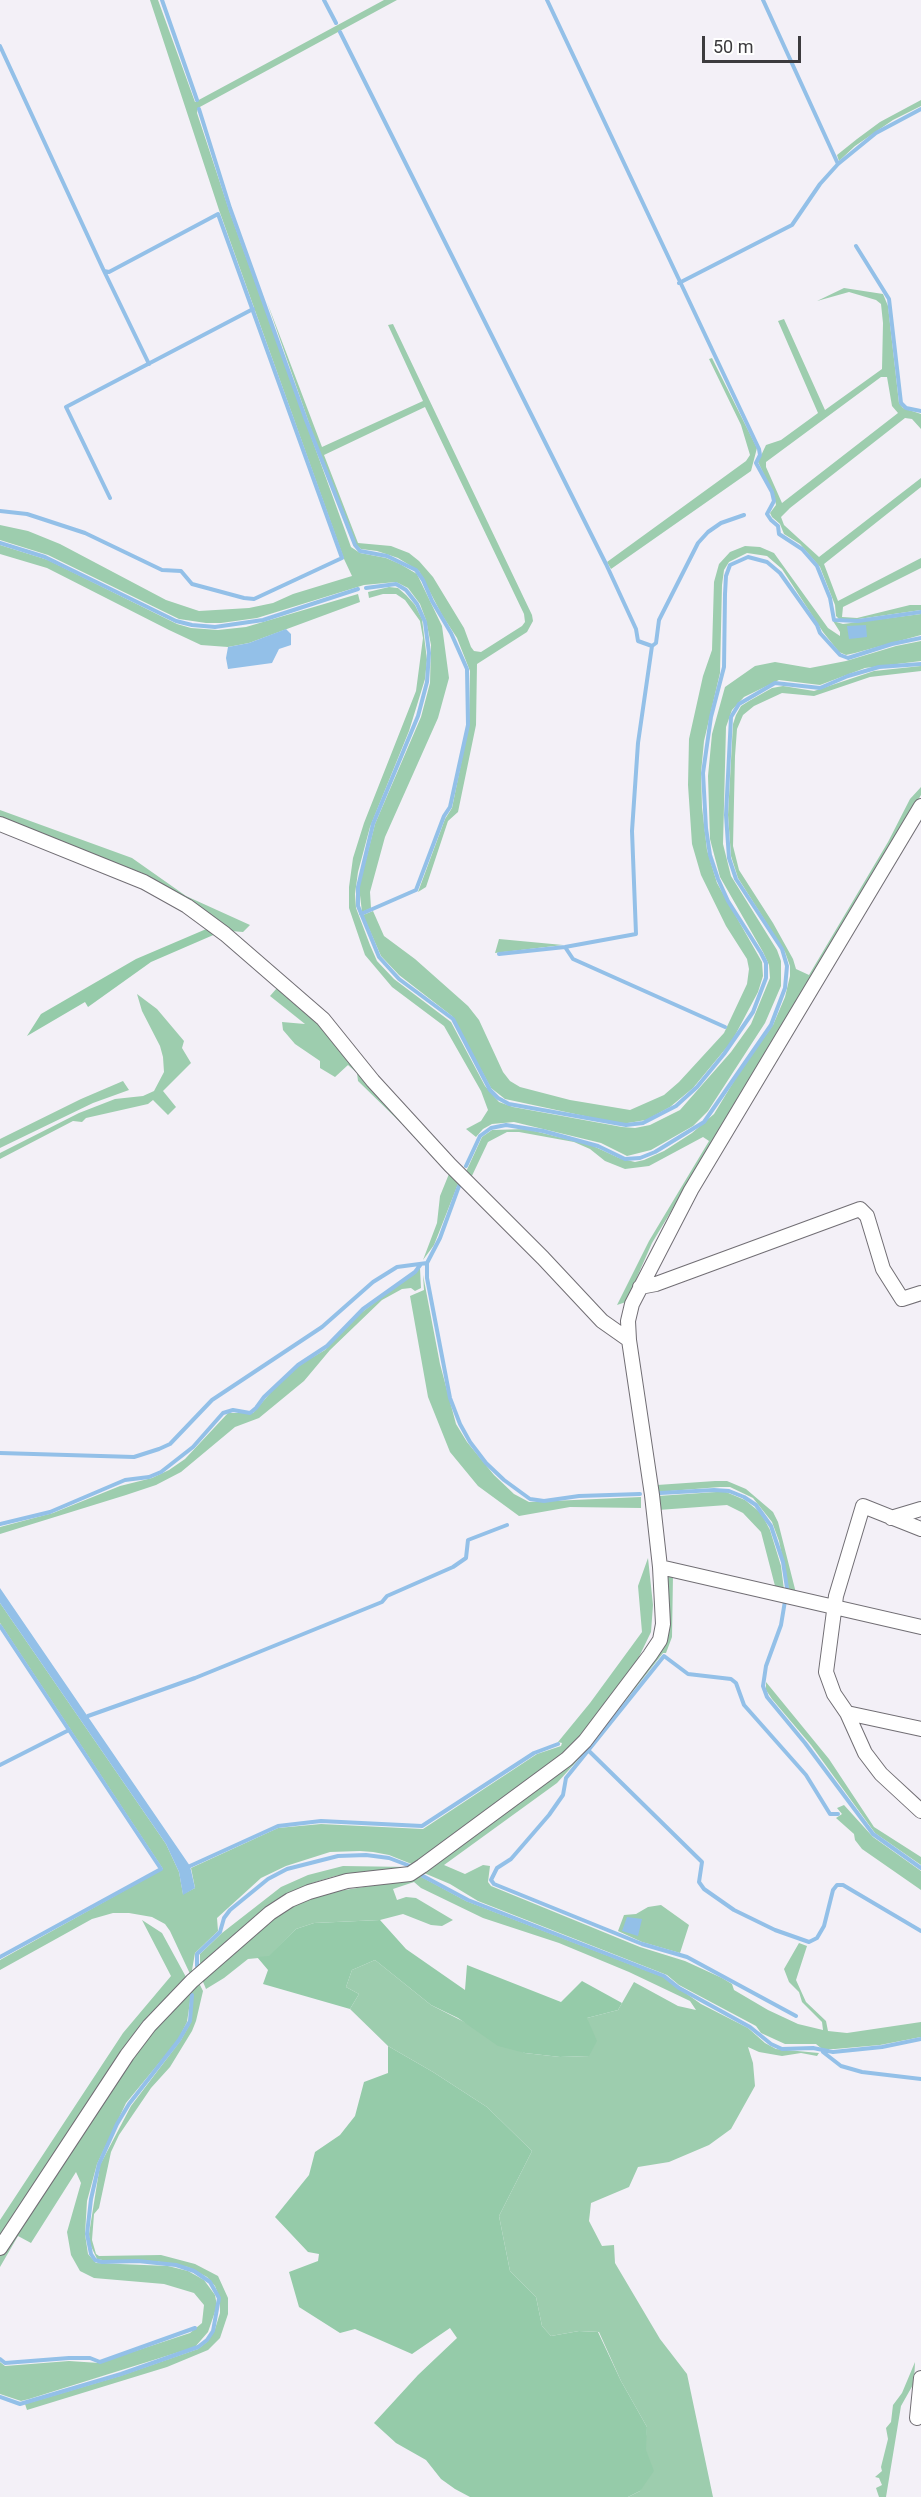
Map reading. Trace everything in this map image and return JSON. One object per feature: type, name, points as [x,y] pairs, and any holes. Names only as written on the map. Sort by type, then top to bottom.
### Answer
[{"type":"street","points":[[0,2247],[110,2080],[149,2026],[172,2001],[230,1947],[270,1913],[309,1892],[347,1881],[410,1874],[567,1759],[585,1742],[660,1640],[663,1624],[660,1567],[628,1320],[640,1287],[691,1190],[921,806]]},
{"type":"street","points":[[0,824],[144,882],[187,906],[225,934],[323,1019],[373,1081],[450,1165],[543,1257],[602,1321],[629,1340]]},
{"type":"street","points":[[640,1287],[656,1284],[860,1209],[867,1216],[883,1269],[902,1299],[921,1293]]},
{"type":"street","points":[[921,1529],[863,1506],[834,1607],[826,1672],[834,1694],[847,1713],[865,1753],[881,1774],[921,1811]]},
{"type":"street","points":[[891,1518],[921,1509]]},
{"type":"street","points":[[660,1567],[921,1627]]},
{"type":"street","points":[[847,1713],[921,1729]]},
{"type":"street","points":[[918,2418],[921,2378]]},
{"type":"green space","points":[[150,0],[158,0],[195,102],[384,0],[397,0],[198,108],[197,113],[229,210],[351,547],[360,553],[386,558],[417,574],[442,626],[449,678],[438,718],[385,837],[370,892],[371,908],[362,912],[359,887],[375,824],[421,717],[430,683],[431,645],[426,620],[420,604],[408,588],[396,582],[364,585],[257,618],[206,623],[179,619],[48,555],[0,540],[0,525],[28,531],[60,544],[166,600],[199,611],[249,608],[273,603],[293,594],[352,576],[219,210]]},
{"type":"green space","points":[[921,100],[921,106],[893,120],[855,146],[839,161],[837,155],[857,139],[880,122]]},
{"type":"green space","points":[[844,288],[883,294],[888,306],[899,403],[903,408],[921,414],[921,429],[912,419],[905,418],[781,517],[784,525],[819,557],[921,478],[921,487],[824,564],[838,601],[921,558],[921,568],[843,607],[842,617],[857,618],[910,605],[921,605],[921,610],[852,620],[840,620],[836,616],[835,605],[820,567],[800,544],[784,534],[780,524],[770,513],[776,505],[774,495],[758,462],[766,445],[781,440],[818,413],[778,321],[784,319],[825,410],[882,369],[881,304],[876,300],[849,292],[817,301]],"holes":[[[881,377],[887,377],[892,406],[898,413],[782,503],[766,467],[766,462]]]},
{"type":"green space","points":[[267,302],[322,447],[423,401],[388,325],[393,324],[532,615],[533,621],[527,632],[477,664],[476,725],[458,812],[448,821],[426,887],[418,892],[445,819],[452,808],[469,724],[470,671],[457,638],[419,571],[398,558],[377,551],[361,549],[356,545],[318,449]],"holes":[[[425,407],[524,614],[525,622],[522,626],[481,652],[474,651],[464,628],[433,577],[419,561],[409,553],[391,546],[358,543],[324,455]]]},
{"type":"green space","points":[[712,358],[757,448],[751,471],[611,569],[607,562],[746,461],[750,455],[741,425],[709,359]]},
{"type":"green space","points":[[0,545],[48,560],[177,624],[191,628],[218,630],[246,627],[358,594],[360,602],[249,643],[228,647],[201,645],[47,568],[0,554]]},
{"type":"green space","points":[[745,546],[760,547],[774,553],[828,628],[840,636],[833,621],[843,624],[921,614],[921,635],[846,655],[839,652],[823,632],[782,569],[767,556],[747,553],[729,562],[724,570],[722,585],[720,673],[704,741],[701,773],[702,807],[707,850],[717,883],[762,962],[763,976],[758,992],[732,1041],[693,1088],[670,1107],[646,1120],[622,1124],[505,1099],[491,1088],[452,1016],[399,975],[381,956],[363,915],[373,911],[384,936],[415,959],[468,1006],[479,1020],[503,1072],[510,1081],[520,1087],[570,1100],[630,1110],[664,1095],[679,1082],[724,1033],[747,984],[749,969],[747,959],[726,926],[701,875],[692,844],[688,785],[689,739],[703,676],[712,650],[714,582],[719,564],[730,552]]},
{"type":"green space","points":[[389,587],[398,588],[415,605],[422,619],[427,660],[425,679],[409,731],[370,827],[358,872],[356,908],[370,945],[377,961],[394,979],[451,1022],[485,1086],[499,1102],[513,1107],[622,1127],[635,1128],[650,1125],[680,1110],[731,1052],[751,1024],[770,978],[769,965],[763,952],[720,877],[710,839],[708,776],[712,734],[725,687],[755,666],[775,662],[810,668],[921,641],[921,661],[865,668],[820,685],[779,680],[744,697],[732,710],[726,727],[723,844],[731,876],[777,950],[781,961],[781,986],[765,1023],[708,1111],[693,1126],[651,1150],[627,1156],[601,1143],[514,1122],[492,1124],[476,1137],[466,1129],[481,1121],[488,1110],[481,1091],[444,1026],[392,987],[365,955],[349,908],[353,858],[364,823],[416,691],[423,638],[420,621],[405,600],[396,594],[383,594],[369,598],[368,592]]},
{"type":"green space","points":[[921,666],[921,671],[870,677],[814,696],[782,693],[754,706],[743,715],[737,729],[735,756],[733,846],[739,870],[773,923],[796,969],[809,975],[888,842],[910,799],[921,787],[921,795],[652,1243],[626,1302],[617,1305],[649,1241],[709,1141],[703,1137],[649,1166],[625,1169],[605,1161],[590,1149],[574,1142],[507,1132],[488,1142],[470,1180],[465,1174],[482,1137],[492,1130],[526,1129],[591,1145],[619,1158],[635,1162],[664,1151],[692,1133],[714,1114],[742,1068],[773,1025],[785,997],[790,976],[790,966],[785,952],[738,878],[731,856],[728,815],[733,724],[736,715],[741,706],[772,688],[783,686],[814,691],[874,671]]},
{"type":"green space","points":[[0,810],[132,858],[186,896],[250,925],[243,932],[231,931],[142,873],[0,818]]},
{"type":"green space","points":[[211,927],[218,933],[151,962],[88,1007],[85,1002],[27,1036],[41,1014],[136,959]]},
{"type":"green space","points":[[499,939],[563,945],[495,953]]},
{"type":"green space","points":[[228,941],[322,1025],[448,1166],[446,1172],[358,1081],[357,1073],[348,1065],[335,1077],[320,1068],[320,1061],[295,1044],[283,1030],[282,1022],[305,1024],[270,996],[277,988],[224,942]]},
{"type":"green space","points":[[137,994],[157,1009],[184,1041],[182,1048],[191,1063],[163,1091],[176,1107],[168,1115],[153,1100],[148,1104],[86,1118],[82,1122],[73,1121],[0,1159],[0,1153],[79,1113],[115,1099],[143,1096],[154,1091],[164,1072],[163,1057],[160,1046],[142,1011]]},
{"type":"green space","points":[[123,1081],[129,1090],[93,1103],[0,1148],[0,1139]]},
{"type":"green space","points":[[451,1169],[460,1179],[434,1245],[423,1260],[437,1223],[440,1196]]},
{"type":"green space","points":[[420,1268],[421,1288],[415,1291],[411,1288],[402,1289],[382,1300],[330,1350],[304,1381],[259,1418],[235,1427],[181,1472],[156,1485],[0,1534],[0,1527],[53,1513],[120,1486],[152,1478],[169,1470],[185,1459],[228,1413],[253,1413],[272,1391],[301,1364],[325,1350],[361,1313]]},
{"type":"green space","points":[[423,1275],[440,1364],[456,1424],[467,1442],[494,1475],[514,1494],[529,1502],[641,1497],[641,1508],[570,1507],[519,1516],[478,1486],[450,1452],[428,1397],[410,1296],[424,1290]]},
{"type":"green space","points":[[727,1481],[746,1489],[773,1512],[778,1522],[796,1593],[789,1590],[779,1541],[772,1522],[753,1498],[730,1487],[657,1492],[657,1485]]},
{"type":"green space","points":[[726,1492],[745,1500],[761,1513],[770,1530],[781,1566],[784,1590],[775,1586],[761,1532],[743,1513],[727,1505],[658,1510],[658,1496]]},
{"type":"green space","points":[[648,1558],[653,1605],[651,1632],[636,1663],[588,1727],[564,1752],[414,1865],[389,1855],[373,1852],[330,1852],[286,1866],[261,1878],[217,1918],[218,1931],[195,1953],[191,1976],[165,1924],[152,1917],[129,1913],[113,1913],[92,1919],[0,1970],[0,1960],[163,1869],[0,1623],[0,1603],[166,1844],[179,1872],[183,1894],[195,1888],[191,1868],[278,1828],[321,1824],[423,1829],[537,1754],[561,1746],[562,1743],[558,1742],[642,1632],[638,1586]]},
{"type":"green space","points":[[663,1574],[673,1575],[672,1637],[666,1653],[663,1653],[587,1750],[557,1783],[444,1865],[465,1874],[483,1865],[490,1866],[488,1882],[491,1886],[640,1947],[685,1961],[722,1978],[732,1984],[734,1990],[768,2010],[798,2024],[823,2030],[822,2022],[802,2002],[799,1992],[789,1982],[784,1969],[799,1943],[807,1946],[796,1980],[806,2002],[826,2021],[828,2031],[847,2033],[921,2022],[921,2037],[880,2045],[835,2049],[822,2049],[816,2044],[785,2044],[761,2033],[756,2026],[679,1985],[667,1975],[478,1901],[450,1884],[424,1873],[555,1777],[573,1760],[659,1647]]},
{"type":"green space","points":[[766,1682],[829,1759],[874,1827],[921,1857],[921,1865],[875,1833],[811,1745],[772,1699],[766,1690]]},
{"type":"green space","points":[[844,1805],[873,1837],[921,1871],[921,1890],[862,1849],[855,1840],[854,1834],[836,1818],[842,1814],[837,1808]]},
{"type":"green space","points":[[343,1866],[409,1867],[335,1876],[312,1883],[282,1898],[200,1966],[200,1954],[222,1933],[281,1887],[308,1875]]},
{"type":"green space","points":[[416,1874],[466,1901],[663,1977],[701,2004],[748,2028],[765,2043],[776,2049],[819,2053],[817,2056],[801,2053],[782,2056],[759,2052],[748,2047],[753,2063],[755,2086],[731,2129],[709,2145],[669,2162],[638,2167],[629,2187],[591,2203],[589,2221],[602,2246],[614,2245],[615,2263],[660,2339],[687,2374],[713,2497],[628,2497],[640,2491],[647,2427],[621,2381],[599,2332],[579,2331],[551,2336],[542,2326],[536,2297],[510,2271],[499,2216],[532,2151],[487,2107],[388,2046],[350,2009],[359,1994],[346,1987],[352,1970],[375,1960],[431,2005],[525,2053],[560,2057],[589,2056],[587,2018],[618,2010],[634,1982],[678,2006],[696,2010],[690,2001],[629,1972],[559,1943],[483,1918],[421,1888],[414,1882],[393,1889],[397,1900],[406,1897],[416,1898],[453,1920],[442,1926],[431,1925],[403,1914],[380,1920],[314,1923],[296,1929],[269,1957],[248,1959],[206,1989],[201,1977],[294,1902],[326,1893],[407,1880]]},
{"type":"green space","points":[[661,1905],[689,1925],[680,1953],[642,1942],[618,1931],[624,1915],[636,1914],[648,1907]]},
{"type":"green space","points":[[142,1920],[162,1933],[186,1977],[185,1981],[117,2060],[0,2237],[0,2220],[123,2033],[171,1976]]},
{"type":"green space","points":[[380,1920],[406,1949],[465,1990],[467,1965],[561,2002],[582,1981],[622,2003],[618,2010],[587,2018],[597,2041],[589,2056],[560,2057],[525,2053],[498,2046],[458,2018],[431,2005],[375,1960],[352,1970],[346,1987],[359,1994],[350,2009],[263,1984],[268,1970],[257,1957],[269,1956],[296,1929],[314,1923]]},
{"type":"green space","points":[[198,1981],[203,1991],[192,2031],[170,2067],[151,2088],[119,2135],[111,2152],[99,2208],[94,2214],[92,2240],[96,2254],[99,2256],[161,2255],[195,2264],[218,2276],[228,2298],[228,2314],[220,2338],[208,2350],[167,2367],[27,2410],[25,2404],[120,2376],[198,2349],[208,2341],[215,2329],[220,2313],[220,2299],[215,2286],[207,2277],[188,2267],[155,2261],[113,2262],[97,2259],[90,2244],[89,2234],[100,2165],[131,2106],[181,2040],[191,2022],[192,1999],[187,2022],[178,2040],[126,2103],[97,2164],[87,2201],[85,2234],[88,2254],[96,2263],[168,2266],[188,2271],[204,2280],[215,2295],[217,2306],[208,2332],[195,2347],[29,2399],[21,2401],[0,2394],[0,2362],[5,2366],[69,2361],[99,2363],[190,2333],[202,2323],[204,2305],[194,2293],[164,2284],[94,2278],[80,2271],[71,2255],[67,2232],[81,2183],[76,2172],[31,2243],[18,2236],[0,2267],[0,2254],[142,2043]]},
{"type":"green space","points":[[388,2046],[487,2107],[532,2151],[499,2216],[510,2271],[536,2297],[542,2326],[551,2336],[579,2331],[598,2332],[621,2381],[647,2427],[646,2450],[654,2471],[640,2491],[628,2497],[470,2497],[455,2489],[441,2479],[426,2460],[396,2443],[374,2423],[418,2375],[457,2338],[450,2328],[412,2354],[355,2329],[340,2333],[299,2307],[289,2272],[318,2261],[319,2254],[308,2252],[275,2217],[309,2175],[315,2152],[340,2135],[355,2116],[364,2082],[388,2073]]},
{"type":"green space","points":[[915,2362],[914,2383],[901,2406],[886,2497],[879,2497],[876,2488],[882,2485],[879,2478],[875,2477],[882,2471],[888,2439],[886,2428],[891,2422],[893,2405],[902,2393]]},
{"type":"water","points":[[866,625],[867,637],[849,639],[847,626]]},
{"type":"water","points":[[286,629],[291,634],[291,645],[279,649],[272,663],[228,669],[226,658],[228,647],[249,643]]},
{"type":"water","points":[[0,1588],[190,1866],[195,1888],[183,1895],[179,1872],[166,1844],[0,1603]]},
{"type":"water","points":[[627,1917],[642,1919],[638,1936],[622,1931]]},
{"type":"waterway","points":[[162,0],[197,100]]},
{"type":"waterway","points":[[324,0],[336,23]]},
{"type":"waterway","points":[[547,0],[759,449],[760,455],[756,463],[772,492],[774,501],[767,514],[778,526],[779,534],[802,549],[817,566],[830,598],[834,620],[858,621],[921,612]]},
{"type":"waterway","points":[[763,0],[838,164]]},
{"type":"waterway","points":[[340,32],[606,564],[636,629],[638,641],[652,646],[656,643],[659,620],[698,543],[721,523],[744,515]]},
{"type":"waterway","points":[[0,46],[104,271],[109,272],[218,214],[342,558],[254,599],[244,598],[192,584],[181,571],[162,570],[85,533],[27,514],[0,511]]},
{"type":"waterway","points":[[199,109],[230,208],[306,420],[355,545],[360,551],[387,556],[416,570],[451,633],[467,669],[468,725],[450,807],[444,816],[416,890],[361,914]]},
{"type":"waterway","points":[[679,283],[792,225],[820,184],[838,164],[876,133],[921,109]]},
{"type":"waterway","points":[[856,246],[889,299],[901,403],[906,408],[921,411]]},
{"type":"waterway","points":[[104,271],[149,364]]},
{"type":"waterway","points":[[110,498],[66,407],[253,309]]},
{"type":"waterway","points":[[0,543],[45,557],[176,621],[192,625],[215,627],[263,620],[358,589]]},
{"type":"waterway","points":[[366,588],[396,584],[406,590],[417,604],[425,622],[429,653],[427,682],[418,716],[373,824],[358,887],[358,906],[379,957],[399,979],[453,1019],[490,1090],[498,1098],[509,1104],[626,1125],[643,1123],[676,1106],[697,1087],[724,1054],[753,1012],[766,978],[766,963],[728,901],[718,879],[710,855],[706,828],[703,773],[711,717],[724,667],[726,576],[730,565],[748,557],[767,562],[780,573],[817,625],[820,633],[840,655],[848,658],[892,644],[921,638]]},
{"type":"waterway","points":[[499,954],[565,947],[636,934],[632,831],[638,743],[652,646]]},
{"type":"waterway","points":[[466,1166],[480,1136],[491,1128],[506,1125],[543,1131],[598,1146],[625,1159],[640,1158],[655,1152],[704,1122],[771,1025],[785,988],[787,966],[782,949],[736,879],[729,858],[726,815],[731,717],[739,704],[775,683],[820,688],[848,676],[879,667],[921,664]]},
{"type":"waterway","points":[[565,947],[573,959],[725,1027]]},
{"type":"waterway","points":[[459,1186],[440,1238],[427,1263],[427,1278],[450,1398],[470,1442],[486,1463],[530,1499],[544,1501],[579,1496],[640,1494]]},
{"type":"waterway","points":[[0,1453],[134,1457],[159,1449],[170,1444],[212,1400],[322,1327],[373,1282],[397,1267],[427,1263]]},
{"type":"waterway","points":[[0,1524],[50,1512],[125,1480],[149,1477],[161,1472],[193,1447],[223,1413],[233,1410],[250,1413],[298,1365],[327,1346],[363,1309],[415,1272],[421,1264]]},
{"type":"waterway","points":[[660,1493],[729,1491],[756,1505],[771,1526],[783,1562],[787,1588]]},
{"type":"waterway","points":[[88,1716],[195,1678],[382,1602],[387,1596],[453,1567],[466,1558],[468,1540],[507,1525]]},
{"type":"waterway","points":[[785,1601],[781,1625],[766,1666],[763,1686],[767,1697],[805,1743],[873,1834],[921,1868]]},
{"type":"waterway","points":[[0,1626],[161,1869],[0,1957]]},
{"type":"waterway","points":[[796,2016],[687,1957],[642,1944],[494,1884],[491,1880],[497,1868],[511,1859],[549,1815],[563,1795],[566,1778],[664,1656],[688,1674],[731,1679],[736,1683],[744,1705],[806,1775],[830,1814],[838,1814]]},
{"type":"waterway","points":[[0,1765],[69,1730]]},
{"type":"waterway","points":[[190,1866],[278,1826],[321,1821],[422,1826],[534,1753],[558,1744]]},
{"type":"waterway","points":[[589,1751],[702,1862],[699,1882],[704,1889],[734,1910],[775,1930],[809,1942],[817,1938],[824,1926],[833,1890],[837,1885],[843,1885],[921,1931]]},
{"type":"waterway","points":[[197,1966],[197,1954],[220,1932],[224,1918],[230,1910],[268,1879],[287,1869],[338,1856],[366,1855],[389,1858],[410,1866]]},
{"type":"waterway","points":[[423,1876],[468,1900],[664,1976],[679,1988],[750,2027],[771,2044],[782,2049],[813,2048],[833,2052],[882,2047],[921,2039]]},
{"type":"waterway","points":[[0,2397],[20,2404],[121,2374],[198,2347],[213,2331],[219,2298],[210,2282],[194,2271],[176,2265],[95,2260],[91,2254],[87,2234],[91,2199],[99,2164],[129,2104],[179,2040],[190,2021],[192,1995]]},
{"type":"waterway","points":[[823,2052],[841,2066],[862,2072],[921,2079]]},
{"type":"waterway","points":[[0,2359],[5,2363],[69,2358],[90,2358],[100,2362],[195,2328]]}]
